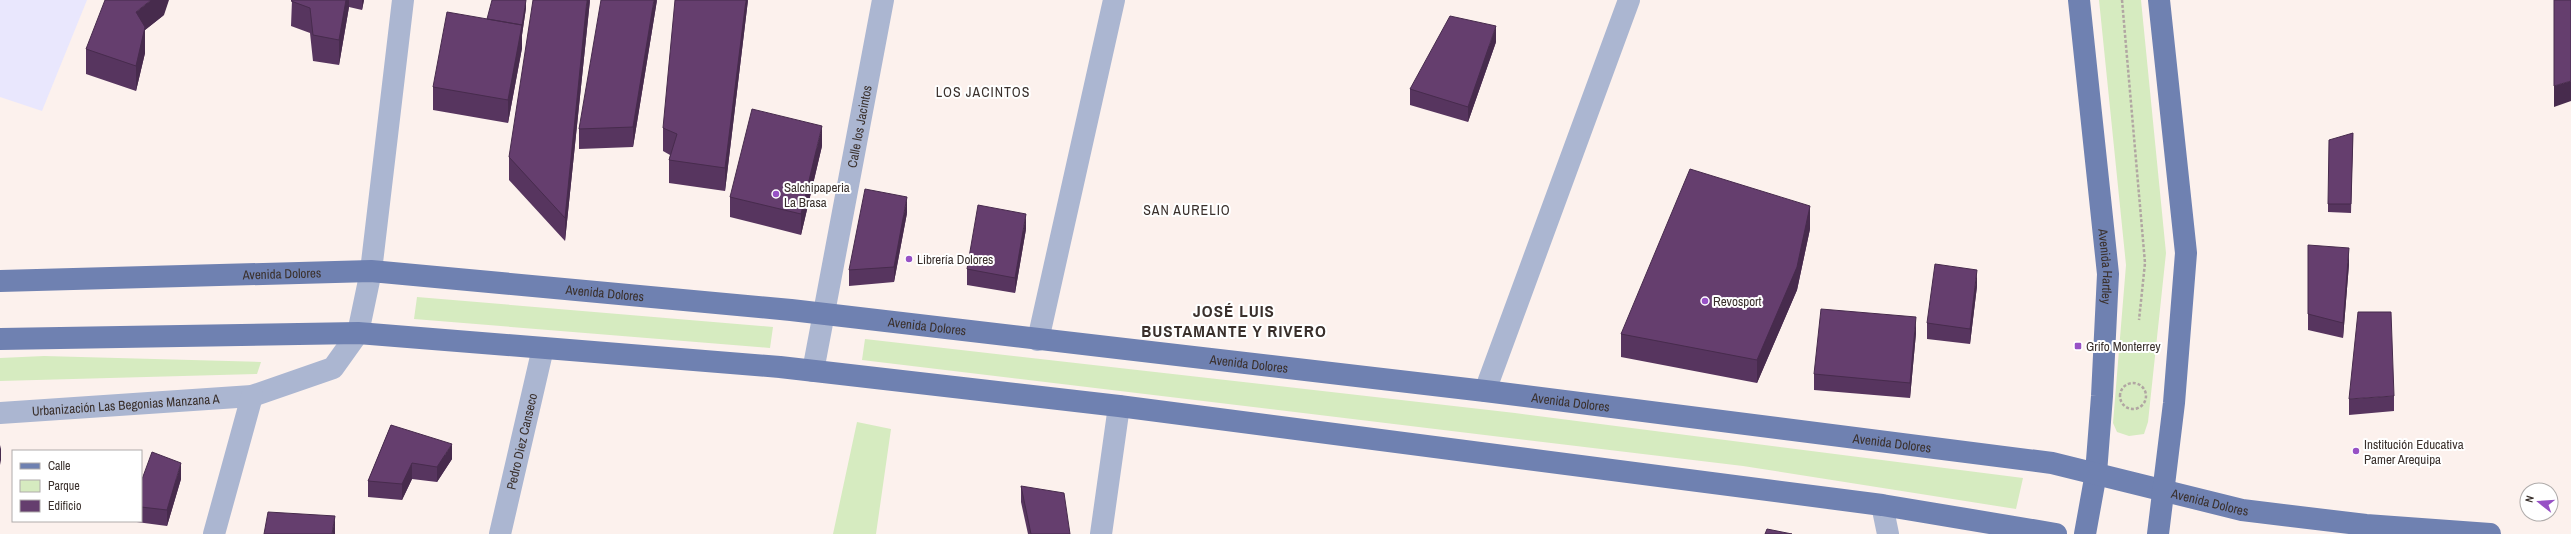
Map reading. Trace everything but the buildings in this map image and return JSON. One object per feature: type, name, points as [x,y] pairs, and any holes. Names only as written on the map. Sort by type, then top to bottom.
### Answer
[{"type":"main road","name":"Avenida Hartley","points":[[2080,0],[2108,274],[2102,396],[2096,473],[2085,534]]},
{"type":"main road","points":[[2158,534],[2174,403],[2186,253],[2159,0]]},
{"type":"main road","name":"Avenida Dolores","points":[[0,282],[371,271],[823,314],[1485,391],[2052,463],[2242,510],[2366,526],[2490,534]]},
{"type":"main road","points":[[0,339],[358,333],[813,371],[1119,406],[1882,505],[1981,528],[2056,534]]},
{"type":"street","points":[[358,333],[371,271],[403,0]]},
{"type":"street","name":"Calle los Jacintos","points":[[813,371],[883,0]]},
{"type":"street","points":[[1038,340],[1114,0]]},
{"type":"street","points":[[1485,391],[1629,0]]},
{"type":"street","name":"Urbanización Las Begonias Manzana A","points":[[0,413],[252,396],[333,368],[358,333]]},
{"type":"street","name":"Pedro Diez Canseco","points":[[500,534],[543,348]]},
{"type":"street","points":[[214,534],[252,396]]},
{"type":"street","points":[[1101,534],[1119,406]]},
{"type":"street","points":[[1882,505],[1888,534]]},
{"type":"path","points":[[2122,0],[2145,263],[2139,323]]},
{"type":"path","points":[[2134,376],[2134,383]]},
{"type":"shaded area","points":[[0,0],[87,0],[42,111],[0,97]]},
{"type":"green space","points":[[2099,0],[2141,0],[2166,253],[2148,422],[2144,434],[2129,436],[2117,432],[2113,423],[2126,265]]},
{"type":"green space","points":[[417,297],[773,327],[770,348],[414,319]]},
{"type":"green space","points":[[865,339],[1515,413],[2023,478],[2016,509],[1743,466],[862,360]]},
{"type":"green space","points":[[44,356],[261,362],[257,374],[0,381],[0,358]]},
{"type":"green space","points":[[857,422],[891,429],[876,534],[833,534]]},
{"type":"place","name":"Salchipaperia La Brasa","points":[[776,194]]},
{"type":"place","name":"Librería Dolores","points":[[909,259]]},
{"type":"place","name":"Revosport","points":[[1705,301]]},
{"type":"place","name":"Grifo Monterrey","points":[[2078,346]]},
{"type":"place","name":"Institución Educativa Pamer Arequipa","points":[[2356,451]]},
{"type":"district","name":"LOS JACINTOS","points":[[983,92]]},
{"type":"district","name":"SAN AURELIO","points":[[1187,210]]},
{"type":"district","name":"JOSÉ LUIS BUSTAMANTE Y RIVERO","points":[[1234,320]]}]
